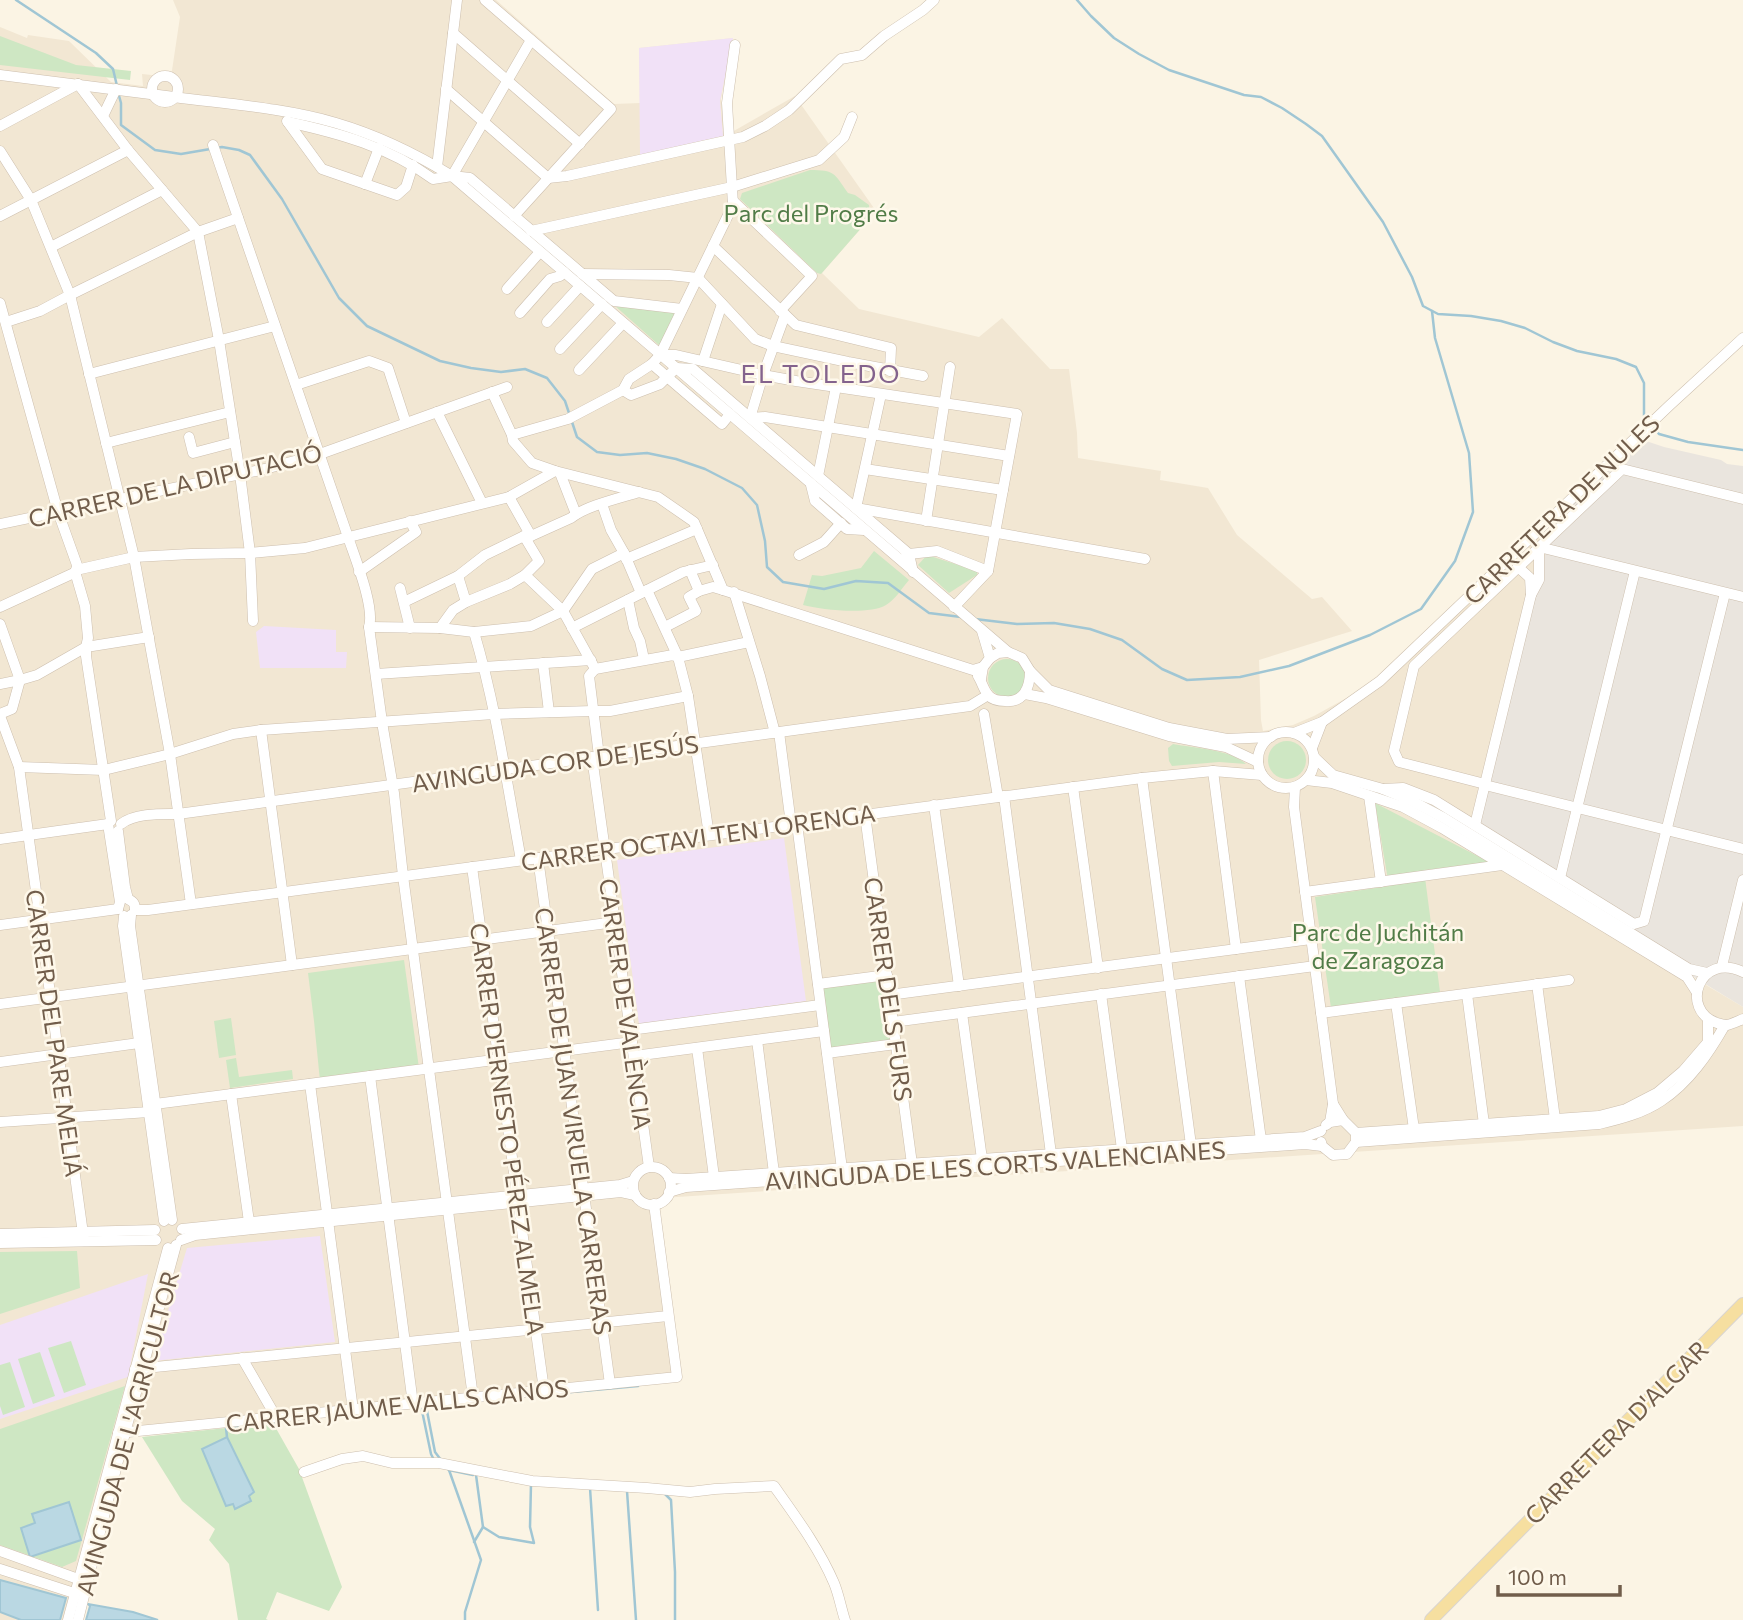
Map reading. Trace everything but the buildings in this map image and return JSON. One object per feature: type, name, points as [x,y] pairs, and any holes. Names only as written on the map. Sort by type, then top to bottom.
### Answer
[{"type":"main road","name":"CARRETERA D'ALGAR","points":[[1431,1620],[1743,1304]]},
{"type":"street","points":[[437,167],[457,0]]},
{"type":"street","points":[[485,0],[611,109],[514,216]]},
{"type":"street","points":[[446,89],[548,178],[567,176],[743,137],[789,110],[841,59],[862,55],[934,0]]},
{"type":"street","points":[[453,33],[580,144]]},
{"type":"street","points":[[452,176],[531,40]]},
{"type":"street","points":[[512,435],[568,419],[622,390],[629,379],[652,364],[660,355],[733,205],[727,103],[735,45]]},
{"type":"street","points":[[0,75],[152,94]]},
{"type":"street","points":[[161,76],[169,76],[177,85],[175,97],[171,101],[162,102],[154,98],[151,89],[154,81],[161,76]]},
{"type":"street","points":[[78,84],[128,150],[198,232],[219,340],[240,474],[250,553],[253,621]]},
{"type":"street","points":[[0,126],[78,84]]},
{"type":"street","points":[[103,116],[116,89]]},
{"type":"street","points":[[175,97],[280,111],[335,122],[417,155],[452,176],[730,414],[856,508],[909,554],[913,572]]},
{"type":"street","points":[[280,111],[322,169],[397,195],[406,187],[413,164]]},
{"type":"street","points":[[531,230],[732,187],[818,160],[844,137],[852,117]]},
{"type":"street","points":[[288,122],[336,133],[379,148],[413,164],[433,179],[452,176],[470,178],[614,301],[682,309]]},
{"type":"street","points":[[213,145],[368,598],[372,619],[369,627],[394,793],[412,949],[473,1397]]},
{"type":"street","points":[[365,184],[379,148]]},
{"type":"street","points":[[0,216],[128,150]]},
{"type":"street","points":[[0,151],[32,200],[70,295],[134,557],[170,754],[191,904]]},
{"type":"street","points":[[51,247],[162,190]]},
{"type":"street","points":[[733,201],[812,276],[783,313],[751,418]]},
{"type":"street","points":[[6,322],[40,311],[198,232],[238,218]]},
{"type":"street","points":[[713,247],[796,325],[891,348],[890,371]]},
{"type":"street","points":[[507,289],[540,252]]},
{"type":"street","points":[[520,313],[550,279],[564,272]]},
{"type":"street","points":[[582,274],[698,278],[755,339],[773,346],[923,376]]},
{"type":"street","points":[[547,322],[580,286]]},
{"type":"street","points":[[0,303],[58,512],[77,565],[76,571],[85,606],[88,638],[86,647],[125,887],[123,926],[135,986],[168,1221],[156,1235]]},
{"type":"street","points":[[703,361],[722,303]]},
{"type":"street","points":[[560,349],[602,304]]},
{"type":"street","points":[[579,370],[623,323]]},
{"type":"street","points":[[89,374],[275,326]]},
{"type":"street","name":"CARRETERA DE NULES","points":[[1294,733],[1322,722],[1380,681],[1743,338]]},
{"type":"street","points":[[0,347],[12,344]]},
{"type":"street","points":[[660,355],[676,355],[763,375],[1017,414],[988,571],[954,607]]},
{"type":"street","points":[[296,385],[369,362],[388,368],[406,423]]},
{"type":"street","points":[[652,364],[722,424],[730,414]]},
{"type":"street","points":[[926,521],[950,367]]},
{"type":"street","points":[[622,390],[631,395],[660,384],[676,368],[693,369],[751,418],[864,530],[1008,652],[1022,658],[1030,671],[1049,690],[1169,728],[1227,739],[1294,733],[1304,738],[1333,775],[1383,789],[1410,800],[1444,818],[1689,969],[1707,973]]},
{"type":"street","points":[[678,387],[686,377]]},
{"type":"street","name":"CARRER DE LA DIPUTACIÓ","points":[[0,524],[240,474],[320,454],[507,387]]},
{"type":"street","points":[[692,399],[700,389]]},
{"type":"street","points":[[492,392],[513,441],[532,464],[658,497],[694,522],[729,591],[761,676],[777,732],[818,984],[842,1169]]},
{"type":"street","points":[[835,392],[815,480],[815,501],[847,529],[864,530]]},
{"type":"street","points":[[856,508],[880,399]]},
{"type":"street","points":[[106,443],[230,412]]},
{"type":"street","points":[[437,412],[482,503]]},
{"type":"street","points":[[751,418],[765,417],[1009,456]]},
{"type":"street","points":[[189,437],[192,453],[235,442]]},
{"type":"street","points":[[865,469],[1003,490]]},
{"type":"street","name":"CARRETERA DE NULES","points":[[1485,785],[1399,762],[1394,751],[1414,666],[1622,470],[1743,499]]},
{"type":"street","points":[[0,607],[76,571],[134,557],[250,553],[305,548],[509,497],[557,472]]},
{"type":"street","points":[[557,472],[574,516]]},
{"type":"street","points":[[404,603],[458,576],[485,555],[602,504],[640,492]]},
{"type":"street","points":[[440,628],[453,610],[510,584],[525,575],[539,561],[509,497]]},
{"type":"street","points":[[602,504],[611,530],[665,627],[678,657],[688,696],[709,835]]},
{"type":"street","points":[[856,508],[1145,559]]},
{"type":"street","points":[[359,572],[416,532],[410,522]]},
{"type":"street","points":[[799,555],[824,542],[841,523]]},
{"type":"street","points":[[369,627],[440,628],[474,632],[531,626],[563,611],[592,569],[697,529]]},
{"type":"street","points":[[1475,825],[1531,595],[1539,580],[1539,547],[1743,597]]},
{"type":"street","points":[[900,560],[909,554],[937,551],[988,571]]},
{"type":"street","points":[[572,628],[686,571],[713,563]]},
{"type":"street","points":[[1518,567],[1530,578],[1531,595]]},
{"type":"street","points":[[686,571],[696,593]]},
{"type":"street","points":[[1560,878],[1635,571]]},
{"type":"street","points":[[525,575],[563,611],[593,664]]},
{"type":"street","points":[[458,576],[466,602]]},
{"type":"street","points":[[665,627],[696,611],[689,597],[713,587],[982,665]]},
{"type":"street","points":[[400,588],[414,628]]},
{"type":"street","points":[[1383,789],[1403,788],[1434,800],[1634,924],[1644,921],[1725,593]]},
{"type":"street","points":[[628,600],[644,659]]},
{"type":"street","points":[[0,624],[20,680],[12,709],[0,715]]},
{"type":"street","points":[[981,630],[981,679],[993,698],[1012,702],[1025,694],[1030,683],[1030,671]]},
{"type":"street","points":[[474,632],[494,714],[521,860]]},
{"type":"street","points":[[0,684],[37,675],[86,647],[149,637]]},
{"type":"street","points":[[376,674],[543,663],[593,664],[673,655],[678,657],[749,642]]},
{"type":"street","name":"CARRETERA DE NULES","points":[[1380,681],[1393,675],[1422,650],[1435,646]]},
{"type":"street","points":[[982,665],[998,653],[1008,652]]},
{"type":"street","points":[[543,663],[549,712]]},
{"type":"street","name":"CARRER DE VALÈNCIA","points":[[593,664],[589,676],[605,849],[649,1167]]},
{"type":"street","points":[[1025,694],[1169,736],[1226,747],[1258,762]]},
{"type":"street","points":[[19,767],[104,770],[170,754],[233,734],[261,730],[494,714],[610,711],[688,696]]},
{"type":"street","points":[[993,698],[984,713],[1001,796],[1051,1154]]},
{"type":"street","name":"AVINGUDA COR DE JESÚS","points":[[0,839],[114,826],[127,819],[160,814],[270,802],[970,706],[993,698]]},
{"type":"street","points":[[970,706],[984,713]]},
{"type":"street","name":"CARRER DEL PARE MELIÁ","points":[[0,715],[19,767],[84,1237]]},
{"type":"street","points":[[1271,737],[1261,748],[1258,762],[1262,775],[1271,784],[1283,788],[1295,787],[1306,780],[1313,770],[1313,752],[1322,722]]},
{"type":"street","points":[[261,730],[292,965]]},
{"type":"street","points":[[1213,771],[1236,949]]},
{"type":"street","name":"CARRER OCTAVI TEN I ORENGA","points":[[0,925],[126,908],[148,910],[1142,778],[1213,771],[1262,775]]},
{"type":"street","points":[[1142,778],[1191,1144]]},
{"type":"street","points":[[1306,780],[1332,783],[1403,807],[1442,828],[1687,977],[1696,991],[1698,1007],[1708,1020],[1725,1025],[1743,1019]]},
{"type":"street","points":[[1485,785],[1743,849]]},
{"type":"street","points":[[1073,787],[1098,968]]},
{"type":"street","points":[[1295,787],[1294,807],[1334,1104],[1330,1122],[1321,1131],[1322,1146],[1333,1156],[1347,1154],[1356,1138]]},
{"type":"street","points":[[1283,788],[1294,807]]},
{"type":"street","points":[[1369,796],[1381,882]]},
{"type":"street","points":[[934,805],[959,986]]},
{"type":"street","name":"CARRER DELS FURS","points":[[865,815],[912,1164]]},
{"type":"street","name":"CARRER DE JUAN VIRUELA CARRERAS","points":[[538,858],[610,1384]]},
{"type":"street","points":[[1305,892],[1502,865]]},
{"type":"street","name":"CARRER D'ERNESTO PÉREZ ALMELA","points":[[472,867],[544,1390]]},
{"type":"street","points":[[1722,966],[1743,880]]},
{"type":"street","points":[[0,1003],[615,922]]},
{"type":"street","points":[[890,995],[1311,939]]},
{"type":"street","points":[[893,1022],[1315,966]]},
{"type":"street","points":[[1696,991],[1707,973],[1722,966],[1743,972]]},
{"type":"street","points":[[818,984],[887,975]]},
{"type":"street","points":[[1239,976],[1261,1140]]},
{"type":"street","points":[[1321,1013],[1569,980]]},
{"type":"street","points":[[1537,984],[1555,1119]]},
{"type":"street","points":[[135,986],[139,1043],[152,1108]]},
{"type":"street","points":[[1467,993],[1484,1124]]},
{"type":"street","points":[[1101,994],[1122,1149]]},
{"type":"street","points":[[1396,1003],[1414,1129]]},
{"type":"street","points":[[630,1030],[820,1004]]},
{"type":"street","points":[[962,1013],[982,1159]]},
{"type":"street","points":[[1356,1138],[1414,1129],[1599,1116],[1626,1109],[1657,1093],[1683,1071],[1707,1042],[1708,1020]]},
{"type":"street","points":[[1356,1138],[1599,1124],[1628,1117],[1661,1101],[1689,1078],[1714,1045],[1725,1025]]},
{"type":"street","points":[[634,1056],[824,1031]]},
{"type":"street","points":[[757,1040],[774,1173]]},
{"type":"street","points":[[0,1122],[152,1108],[231,1094],[632,1042]]},
{"type":"street","points":[[0,1062],[139,1043]]},
{"type":"street","points":[[827,1054],[896,1044]]},
{"type":"street","points":[[697,1048],[714,1177]]},
{"type":"street","points":[[370,1076],[413,1404]]},
{"type":"street","points":[[310,1084],[353,1410]]},
{"type":"street","points":[[231,1094],[250,1226]]},
{"type":"street","points":[[1334,1104],[1356,1138]]},
{"type":"street","points":[[1330,1122],[1343,1120]]},
{"type":"street","name":"AVINGUDA DE LES CORTS VALENCIANES","points":[[669,1178],[842,1169],[1305,1137],[1321,1131]]},
{"type":"street","name":"AVINGUDA DE LES CORTS VALENCIANES","points":[[669,1192],[686,1187],[1305,1144],[1322,1146]]},
{"type":"street","points":[[168,1221],[182,1229],[250,1226],[584,1192],[633,1181],[639,1172],[649,1167],[661,1169],[670,1183],[669,1192],[662,1202],[654,1204],[643,1203],[635,1195],[621,1192],[584,1192]]},
{"type":"street","points":[[633,1181],[635,1195]]},
{"type":"street","points":[[139,1369],[668,1316],[654,1204]]},
{"type":"street","points":[[0,1243],[156,1235],[175,1244],[195,1235],[250,1226]]},
{"type":"street","name":"AVINGUDA DE L'AGRICULTOR","points":[[68,1620],[77,1598],[175,1244],[182,1229]]},
{"type":"street","points":[[0,1234],[84,1237]]},
{"type":"street","name":"CARRER JAUME VALLS CANOS","points":[[122,1433],[677,1377],[668,1316]]},
{"type":"street","points":[[242,1359],[276,1417]]},
{"type":"street","name":"AVINGUDA DE L'AGRICULTOR","points":[[78,1620],[78,1579],[122,1433]]},
{"type":"street","points":[[304,1472],[342,1459],[363,1456],[392,1463],[439,1463],[532,1481],[690,1492],[774,1486],[821,1558],[835,1586],[845,1620]]},
{"type":"street","points":[[0,1551],[78,1579]]},
{"type":"street","points":[[0,1569],[77,1598]]},
{"type":"shaded area","points":[[173,0],[496,0],[614,104],[640,103],[639,48],[733,38],[721,99],[725,136],[795,96],[876,211],[822,273],[859,309],[979,337],[1002,318],[1050,369],[1069,369],[1078,458],[1161,471],[1160,480],[1208,488],[1237,535],[1312,599],[1322,597],[1352,631],[1259,660],[1263,731],[1293,725],[1361,690],[1559,505],[1684,972],[1743,1007],[1743,1126],[662,1198],[659,1212],[682,1380],[129,1436],[102,1532],[82,1620],[0,1620],[0,27],[27,38],[28,35],[69,41],[111,82],[143,86],[142,74],[171,77],[180,17]]},
{"type":"shaded area","points":[[733,38],[720,101],[723,136],[640,155],[639,48]]},
{"type":"shaded area","points":[[1638,433],[1646,441],[1664,447],[1743,466],[1743,1007],[1466,838],[1559,505]]},
{"type":"shaded area","points":[[264,626],[336,630],[336,652],[347,652],[346,668],[260,668],[256,632]]},
{"type":"shaded area","points":[[784,838],[806,1001],[639,1024],[617,860]]},
{"type":"shaded area","points":[[320,1236],[335,1342],[153,1361],[187,1248]]},
{"type":"shaded area","points":[[148,1274],[128,1377],[0,1419],[0,1325]]},
{"type":"green space","points":[[0,36],[76,65],[131,71],[130,80],[0,65]]},
{"type":"green space","name":"Parc del Progrés","points":[[810,170],[833,174],[848,193],[869,205],[870,218],[821,274],[740,199],[742,193]]},
{"type":"green space","points":[[614,305],[676,311],[660,346]]},
{"type":"green space","points":[[874,551],[909,580],[889,603],[879,608],[857,611],[803,605],[812,575],[822,576],[861,568]]},
{"type":"green space","points":[[927,555],[977,571],[977,575],[949,593],[918,565]]},
{"type":"green space","points":[[1007,659],[1021,664],[1026,678],[1021,692],[1007,697],[993,692],[988,678],[993,664]]},
{"type":"green space","points":[[1287,741],[1301,746],[1306,760],[1301,774],[1287,779],[1273,774],[1268,760],[1273,746]]},
{"type":"green space","points":[[1173,744],[1221,752],[1246,764],[1219,762],[1172,766],[1168,748]]},
{"type":"green space","name":"Parc de Juchitán de Zaragoza","points":[[1375,803],[1491,863],[1424,870],[1440,992],[1331,1008],[1315,897],[1389,886]]},
{"type":"green space","points":[[404,960],[419,1068],[320,1081],[308,973]]},
{"type":"green space","points":[[882,980],[890,1040],[830,1048],[822,987]]},
{"type":"green space","points":[[231,1018],[236,1055],[219,1058],[214,1021]]},
{"type":"green space","points":[[236,1058],[239,1077],[292,1070],[293,1079],[230,1088],[226,1060]]},
{"type":"green space","points":[[77,1251],[80,1288],[0,1314],[0,1252]]},
{"type":"green space","points":[[71,1341],[86,1385],[64,1393],[48,1348]]},
{"type":"green space","points":[[40,1352],[55,1396],[33,1404],[18,1359]]},
{"type":"green space","points":[[10,1362],[25,1407],[3,1415],[0,1406],[0,1365]]},
{"type":"green space","points":[[125,1386],[76,1561],[62,1567],[0,1545],[0,1429]]},
{"type":"green space","points":[[273,1423],[299,1469],[342,1587],[329,1611],[277,1592],[266,1619],[268,1620],[238,1620],[229,1564],[209,1540],[215,1529],[182,1501],[142,1437]]},
{"type":"water","points":[[227,1437],[254,1492],[249,1496],[251,1501],[235,1509],[233,1504],[226,1506],[202,1449]]},
{"type":"water","points":[[69,1502],[81,1540],[30,1557],[21,1528],[35,1523],[32,1514]]},
{"type":"water","points":[[0,1580],[66,1598],[60,1620],[21,1620],[0,1612]]},
{"type":"water","points":[[88,1604],[133,1612],[158,1620],[86,1620],[90,1606]]},
{"type":"waterway","points":[[16,0],[96,53],[113,69],[117,86]]},
{"type":"waterway","points":[[1077,0],[1114,38],[1139,54],[1169,70],[1244,95],[1261,97],[1322,136],[1383,222],[1412,277],[1423,306],[1438,314],[1501,321],[1525,328],[1577,351],[1616,359],[1636,367],[1644,383],[1644,416],[1659,434],[1688,442],[1743,450]]},
{"type":"waterway","points":[[118,92],[121,125],[155,150],[181,154],[222,147],[250,155],[282,199],[339,298],[367,326],[440,361],[501,372],[525,369],[547,378],[565,401],[577,437],[597,452],[620,455],[647,453],[676,459],[705,469],[742,488],[757,505],[765,541],[767,567],[783,582],[824,589],[856,581],[888,583],[929,613],[961,617]]},
{"type":"waterway","points":[[975,619],[1017,624],[1054,623],[1090,629],[1122,640],[1162,669],[1187,680],[1240,677],[1289,666],[1370,635],[1421,609],[1455,561],[1473,512],[1469,453],[1435,338],[1432,311]]},
{"type":"waterway","points":[[561,1393],[638,1386]]},
{"type":"waterway","points":[[421,1406],[434,1460]]},
{"type":"waterway","points":[[426,1406],[435,1452],[441,1460]]},
{"type":"waterway","points":[[227,1437],[226,1428],[279,1421]]},
{"type":"waterway","points":[[447,1468],[473,1475]]},
{"type":"waterway","points":[[449,1470],[481,1560],[465,1620]]},
{"type":"waterway","points":[[474,1542],[483,1527],[476,1475]]},
{"type":"waterway","points":[[483,1527],[499,1537],[534,1543],[530,1527],[531,1484]]},
{"type":"waterway","points":[[590,1488],[598,1610]]},
{"type":"waterway","points":[[627,1491],[636,1620]]},
{"type":"waterway","points":[[664,1493],[671,1500],[675,1620]]},
{"type":"district","name":"EL TOLEDO","points":[[821,372]]}]
